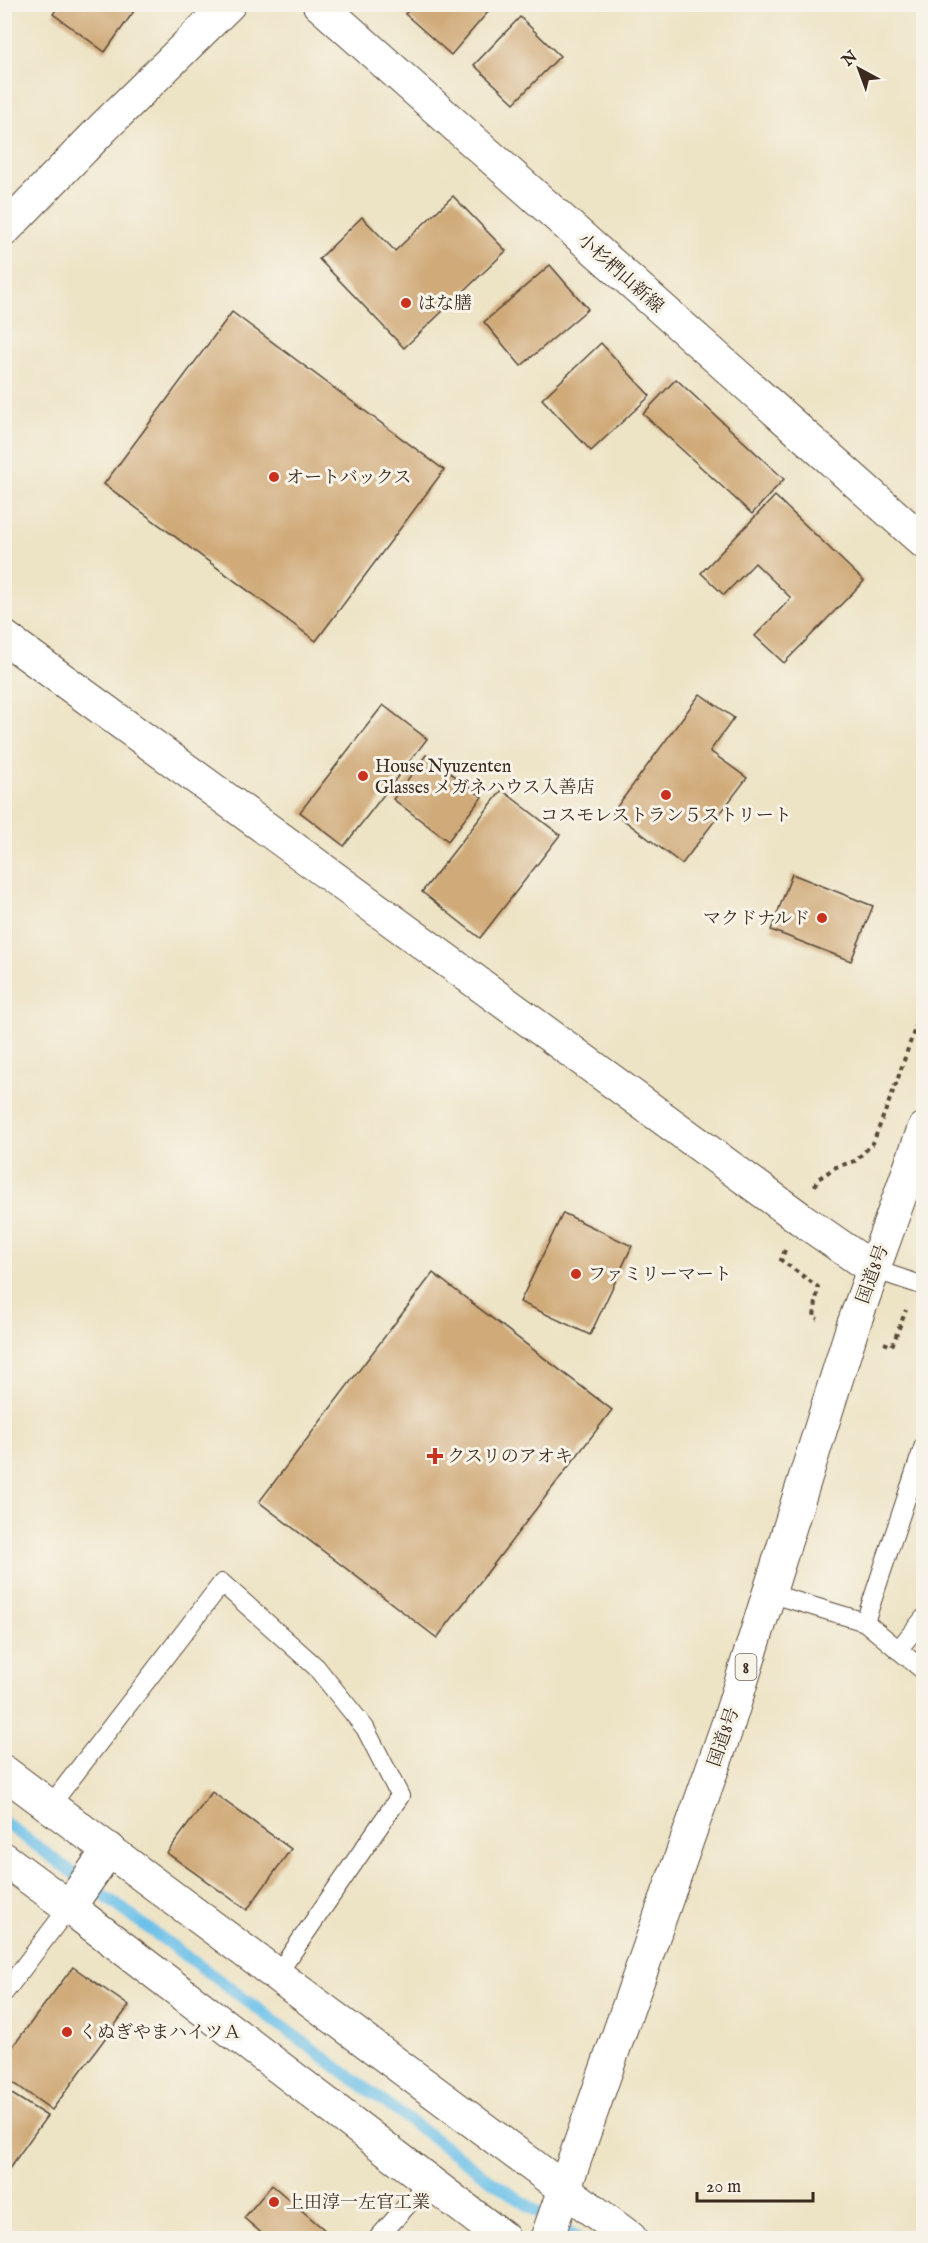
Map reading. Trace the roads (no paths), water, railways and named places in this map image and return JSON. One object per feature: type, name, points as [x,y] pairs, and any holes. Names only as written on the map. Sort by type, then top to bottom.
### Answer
[{"type":"main road","points":[[4,230],[104,127],[229,4]]},
{"type":"main road","name":"小杉椚山新線","points":[[319,4],[924,542]]},
{"type":"main road","points":[[4,637],[801,1219],[873,1269]]},
{"type":"main road","name":"国道8号","points":[[547,2238],[728,1724],[852,1329],[924,1130]]},
{"type":"main road","points":[[4,1772],[276,1976],[562,2197],[630,2238]]},
{"type":"main road","points":[[69,1907],[109,1849]]},
{"type":"main road","points":[[4,1859],[503,2238]]},
{"type":"lane","points":[[873,1269],[924,1286]]},
{"type":"lane","points":[[865,1622],[924,1445]]},
{"type":"lane","points":[[50,1806],[222,1582],[316,1667],[365,1728],[400,1796],[276,1976]]},
{"type":"lane","points":[[769,1593],[865,1622],[924,1671]]},
{"type":"lane","points":[[898,1650],[924,1618]]},
{"type":"lane","points":[[4,1993],[69,1907]]},
{"type":"lane","points":[[378,2238],[428,2182]]},
{"type":"waterway","points":[[4,1822],[493,2182],[577,2238]]},
{"type":"place","name":"はな膳","points":[[406,303]]},
{"type":"place","name":"オートバックス","points":[[274,477]]},
{"type":"place","name":"House Nyuzenten Glasses メガネハウス入善店","points":[[363,776]]},
{"type":"place","name":"コスモレストラン５ストリート","points":[[666,795]]},
{"type":"place","name":"マクドナルド","points":[[822,918]]},
{"type":"place","name":"ファミリーマート","points":[[576,1274]]},
{"type":"place","name":"クスリのアオキ","points":[[435,1456]]},
{"type":"place","name":"くぬぎやまハイツＡ","points":[[67,2032]]},
{"type":"place","name":"上田淳一左官工業","points":[[274,2202]]}]
